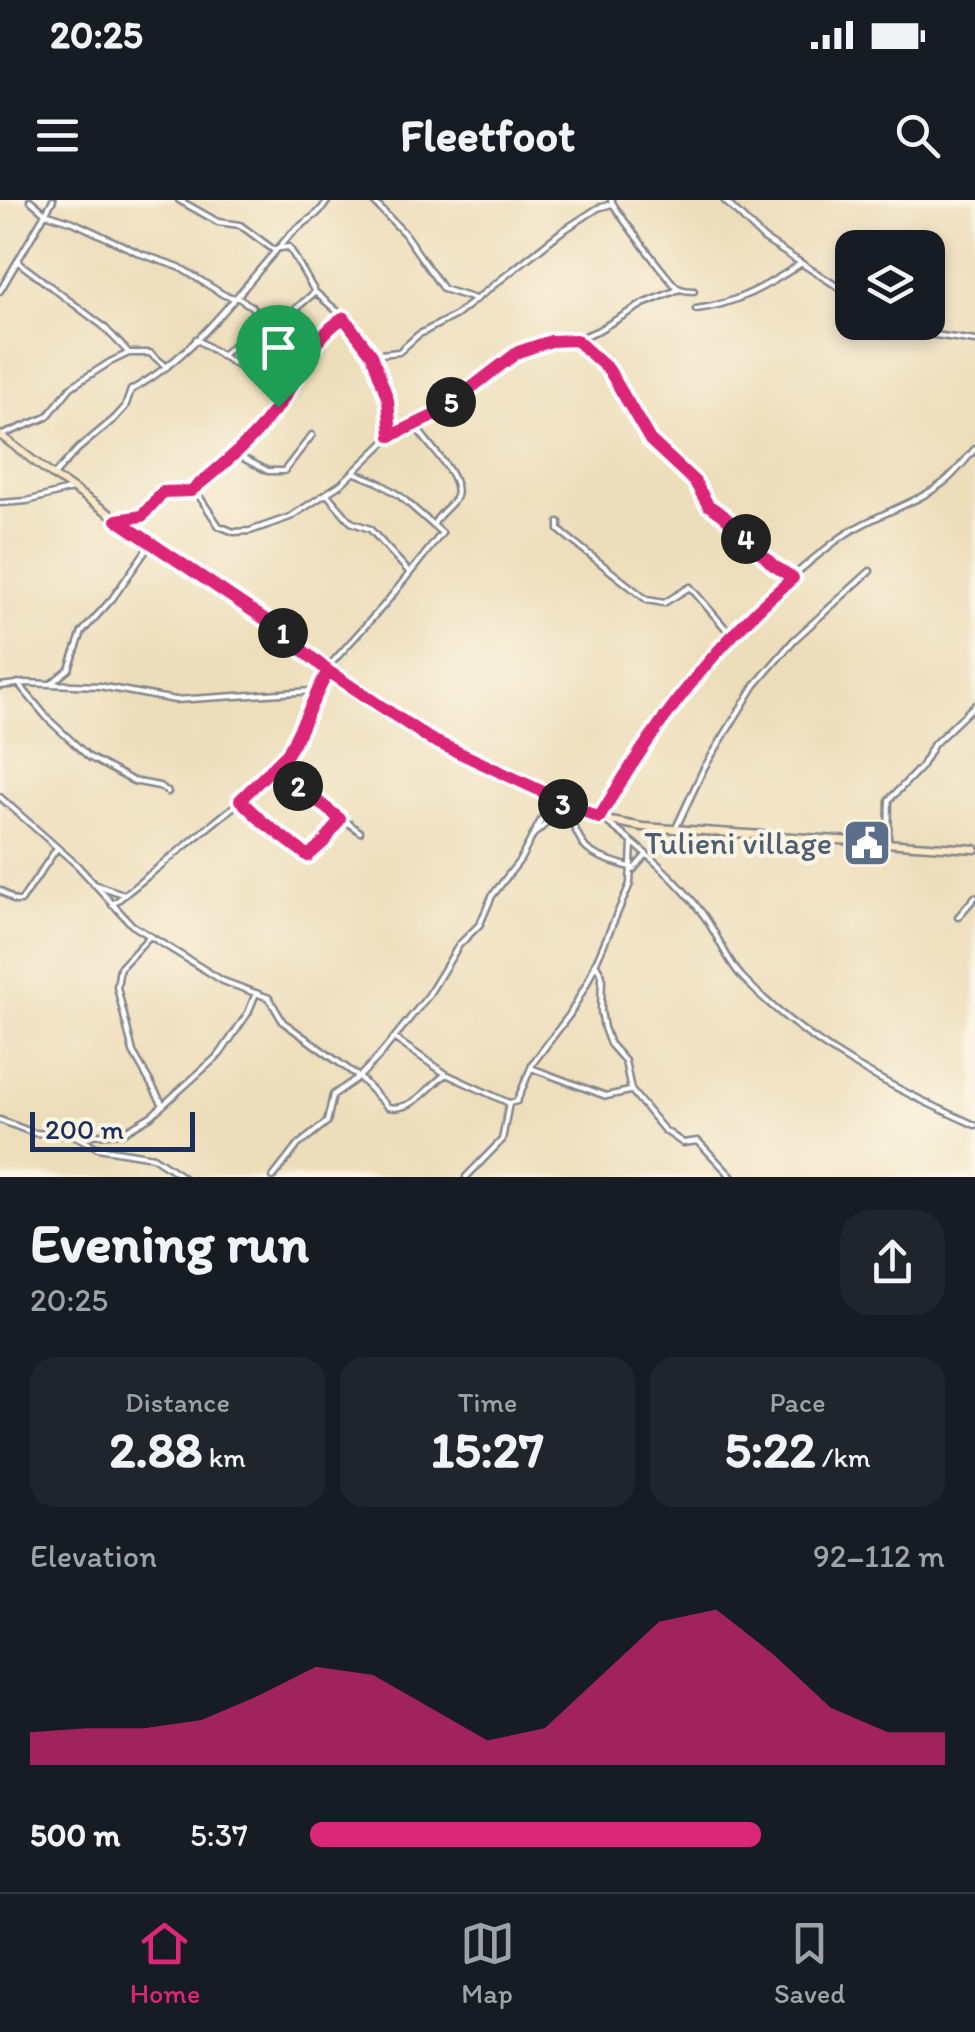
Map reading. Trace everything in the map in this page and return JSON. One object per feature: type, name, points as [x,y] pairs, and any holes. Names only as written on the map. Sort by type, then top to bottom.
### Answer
[{"type":"street","points":[[30,200],[45,213],[179,266],[224,295],[252,306],[270,330]]},
{"type":"street","points":[[0,292],[53,200]]},
{"type":"street","points":[[179,200],[218,222],[240,226],[277,250],[289,248],[315,292],[344,318],[372,355],[388,400],[391,436]]},
{"type":"street","points":[[54,476],[119,414],[131,390],[154,378],[196,340],[292,232],[318,215],[328,200]]},
{"type":"street","points":[[372,200],[404,233],[443,289],[474,300]]},
{"type":"street","points":[[724,200],[764,239],[835,286]]},
{"type":"street","points":[[372,355],[399,352],[418,334],[442,324],[561,232],[611,202],[673,285],[694,291]]},
{"type":"street","points":[[18,262],[103,326],[129,353]]},
{"type":"street","points":[[696,309],[734,301],[800,264]]},
{"type":"street","points":[[117,520],[142,516],[163,492],[191,491],[203,500],[219,526],[243,533],[290,517],[327,494],[391,436],[437,414],[518,352],[551,341],[576,340],[680,289]]},
{"type":"street","points":[[220,356],[239,341],[270,330],[315,292]]},
{"type":"street","points":[[191,491],[228,457],[238,453],[261,428],[330,329],[344,318]]},
{"type":"street","points":[[945,337],[975,341]]},
{"type":"street","points":[[196,340],[247,372],[278,407]]},
{"type":"street","points":[[576,340],[609,370],[650,440],[695,482],[708,505],[773,565],[793,578]]},
{"type":"street","points":[[0,435],[47,417],[72,387],[129,353],[150,353],[167,367]]},
{"type":"street","points":[[415,425],[455,476],[458,487],[455,500],[443,509],[434,524]]},
{"type":"street","points":[[0,435],[266,620],[327,670],[430,739],[552,799],[602,819],[675,830],[975,849]]},
{"type":"street","points":[[238,453],[268,472],[278,473],[288,468],[312,436]]},
{"type":"street","points":[[602,819],[650,736],[732,637],[840,537],[944,482],[975,449]]},
{"type":"street","points":[[112,905],[276,768],[294,743],[327,670],[441,534],[382,483],[353,472]]},
{"type":"street","points":[[0,503],[27,501],[72,488]]},
{"type":"street","points":[[327,494],[351,522],[370,529],[410,574]]},
{"type":"street","points":[[559,522],[559,530],[565,536],[648,600],[664,603],[690,587],[732,637]]},
{"type":"street","points":[[48,684],[66,674],[82,632],[112,599],[152,542]]},
{"type":"street","points":[[675,830],[704,768],[755,685],[794,640],[870,571]]},
{"type":"street","points":[[18,684],[90,757],[122,776],[168,792]]},
{"type":"street","points":[[0,686],[118,688],[174,700],[316,691]]},
{"type":"street","points":[[888,842],[889,800],[934,744],[975,706]]},
{"type":"street","points":[[276,768],[360,832]]},
{"type":"street","points":[[273,1177],[298,1145],[327,1122],[333,1096],[359,1077],[428,996],[459,946],[480,924],[492,896],[515,868],[552,799]]},
{"type":"street","points":[[240,800],[308,856],[325,841],[340,819]]},
{"type":"street","points":[[1,801],[149,938],[223,980],[272,1000],[288,1027],[359,1077],[394,1109],[421,1097],[446,1074]]},
{"type":"street","points":[[535,833],[549,820],[564,818],[573,823],[580,841],[591,852],[632,869]]},
{"type":"street","points":[[602,819],[648,854],[704,916],[737,972],[781,1014],[870,1073],[975,1125]]},
{"type":"street","points":[[395,1039],[446,1074],[509,1103],[517,1102],[531,1068],[579,999],[595,964],[632,869],[632,843]]},
{"type":"street","points":[[0,890],[20,901],[56,848]]},
{"type":"street","points":[[632,869],[648,854]]},
{"type":"street","points":[[94,884],[123,894]]},
{"type":"street","points":[[958,918],[975,897]]},
{"type":"street","points":[[149,938],[120,968],[117,987],[133,1052],[163,1105]]},
{"type":"street","points":[[595,964],[602,975],[602,1020],[610,1044],[625,1061],[630,1090],[664,1130],[683,1143],[701,1143],[732,1177]]},
{"type":"street","points":[[0,1120],[34,1133],[75,1136],[122,1133],[137,1126],[220,1054],[248,1013],[256,993]]},
{"type":"street","points":[[531,1068],[606,1096],[630,1090]]},
{"type":"street","points":[[466,1177],[502,1140],[509,1103]]},
{"type":"street","points":[[75,1136],[98,1148],[153,1158],[184,1177]]},
{"type":"place","name":"Tulieni village","points":[[867,843]]},
{"type":"route","points":[[278,407],[238,453],[228,457],[191,491],[163,492],[142,516],[117,520],[266,620],[328,671],[316,691],[294,743],[288,753],[240,800],[308,856],[325,841],[340,819],[276,768],[288,753],[294,743],[328,671],[430,739],[599,818],[628,767],[674,702],[793,578],[773,565],[708,505],[695,482],[650,440],[609,370],[576,340],[551,341],[518,352],[437,414],[391,436],[388,400],[372,355],[344,318],[330,329],[292,380],[278,407]]}]
